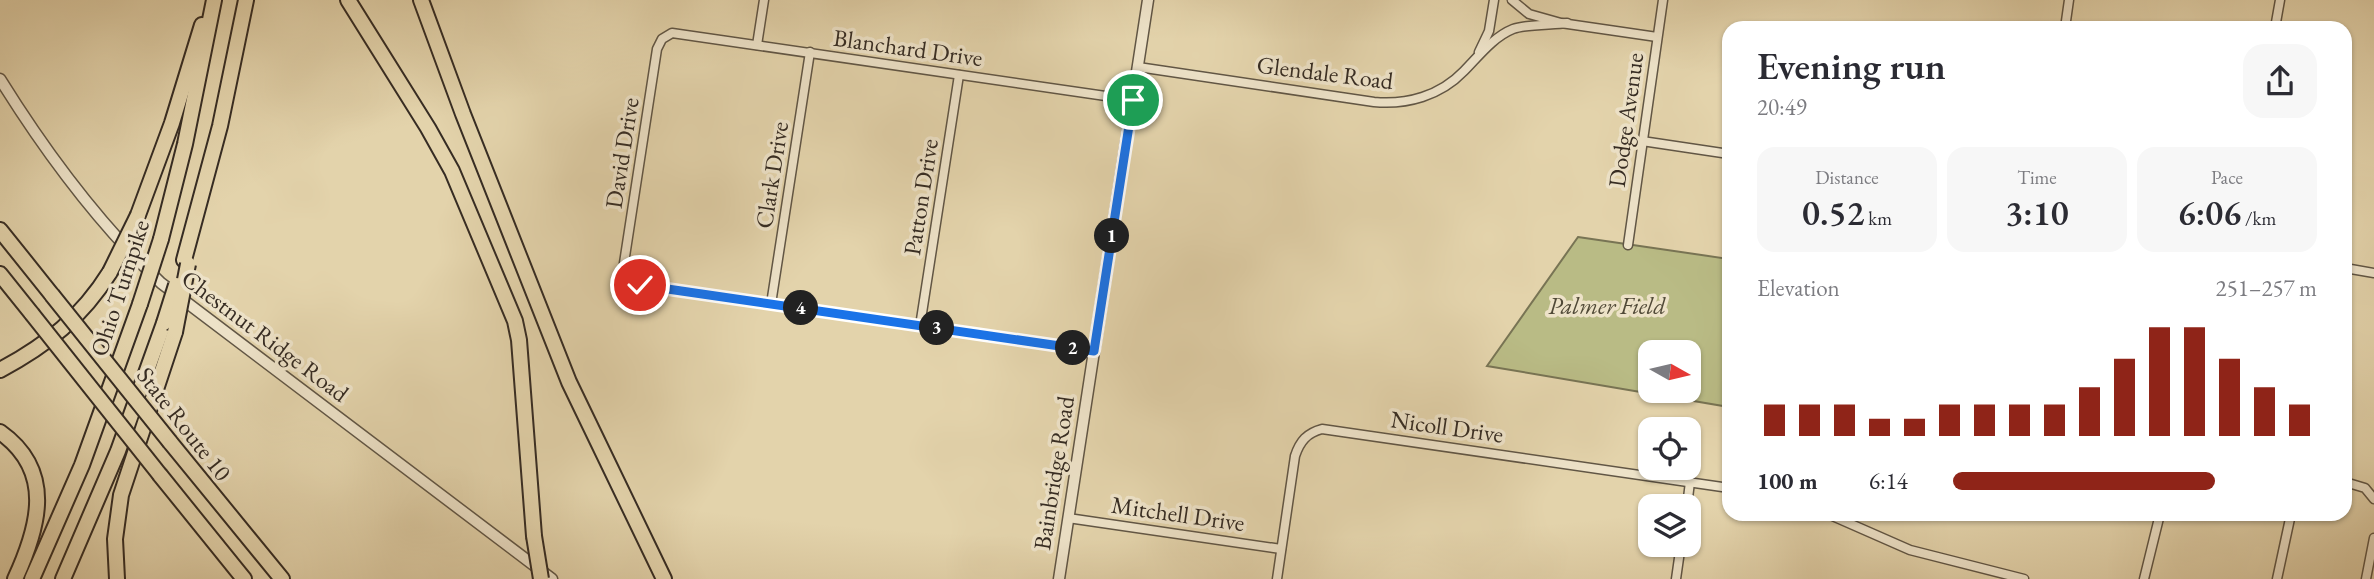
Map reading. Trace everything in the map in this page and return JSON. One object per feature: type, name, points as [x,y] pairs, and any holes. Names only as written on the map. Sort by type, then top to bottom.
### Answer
[{"type":"highway","points":[[0,370],[34,351],[64,329],[89,303],[110,272],[138,215],[172,123],[209,0]]},
{"type":"highway","name":"Ohio Turnpike","points":[[32,579],[94,434],[161,239],[185,145],[214,0]]},
{"type":"highway","name":"Ohio Turnpike","points":[[63,579],[169,328],[228,93],[246,0]]},
{"type":"highway","points":[[348,0],[452,171],[515,321],[520,351],[534,536],[541,579]]},
{"type":"highway","points":[[421,0],[569,382],[664,579]]},
{"type":"highway","name":"State Route 10","points":[[0,230],[240,531],[282,579]]},
{"type":"highway","name":"State Route 10","points":[[0,274],[244,579]]},
{"type":"highway","points":[[117,579],[115,539],[121,495],[169,328]]},
{"type":"highway","points":[[0,432],[26,460],[38,499],[34,530],[15,579]]},
{"type":"street","points":[[757,45],[764,0]]},
{"type":"street","name":"Bainbridge Road","points":[[1059,579],[1148,0]]},
{"type":"street","points":[[1477,55],[1489,31],[1494,0]]},
{"type":"street","points":[[1512,0],[1529,14],[1567,23],[1657,37]]},
{"type":"street","name":"Dodge Avenue","points":[[1628,245],[1662,0]]},
{"type":"street","points":[[2066,21],[2069,0]]},
{"type":"street","points":[[2277,21],[2280,0]]},
{"type":"street","name":"Glendale Road","points":[[1138,67],[1392,103],[1410,101],[1436,92],[1459,76],[1477,55],[1514,29],[1567,23]]},
{"type":"street","name":"Blanchard Drive","points":[[679,33],[1133,100]]},
{"type":"street","name":"David Drive","points":[[679,33],[666,35],[657,48],[624,268],[629,279],[640,285],[771,304]]},
{"type":"street","name":"Clark Drive","points":[[771,304],[810,52]]},
{"type":"street","name":"Patton Drive","points":[[920,326],[959,75]]},
{"type":"street","name":"Chestnut Ridge Road","points":[[0,79],[32,129],[81,194],[135,258],[161,283],[552,579]]},
{"type":"street","points":[[1642,141],[1722,152]]},
{"type":"street","points":[[2352,269],[2374,273]]},
{"type":"street","points":[[771,304],[1094,351]]},
{"type":"street","name":"Nicoll Drive","points":[[1277,579],[1298,445],[1307,435],[1322,429],[1722,487]]},
{"type":"street","points":[[1688,494],[1690,482]]},
{"type":"street","points":[[2352,484],[2365,488],[2374,499]]},
{"type":"street","name":"Mitchell Drive","points":[[1068,518],[1281,549]]},
{"type":"street","points":[[1845,521],[1910,550],[2025,579]]},
{"type":"street","points":[[2144,579],[2158,521]]},
{"type":"street","points":[[2277,579],[2289,521]]},
{"type":"street","points":[[2365,579],[2374,538]]},
{"type":"street","points":[[1676,579],[1679,557]]},
{"type":"green space","name":"Palmer Field","points":[[1578,237],[1722,258],[1722,406],[1701,402],[1701,340],[1638,340],[1638,392],[1487,366]]},
{"type":"route","points":[[640,285],[1094,351],[1133,100]]}]
